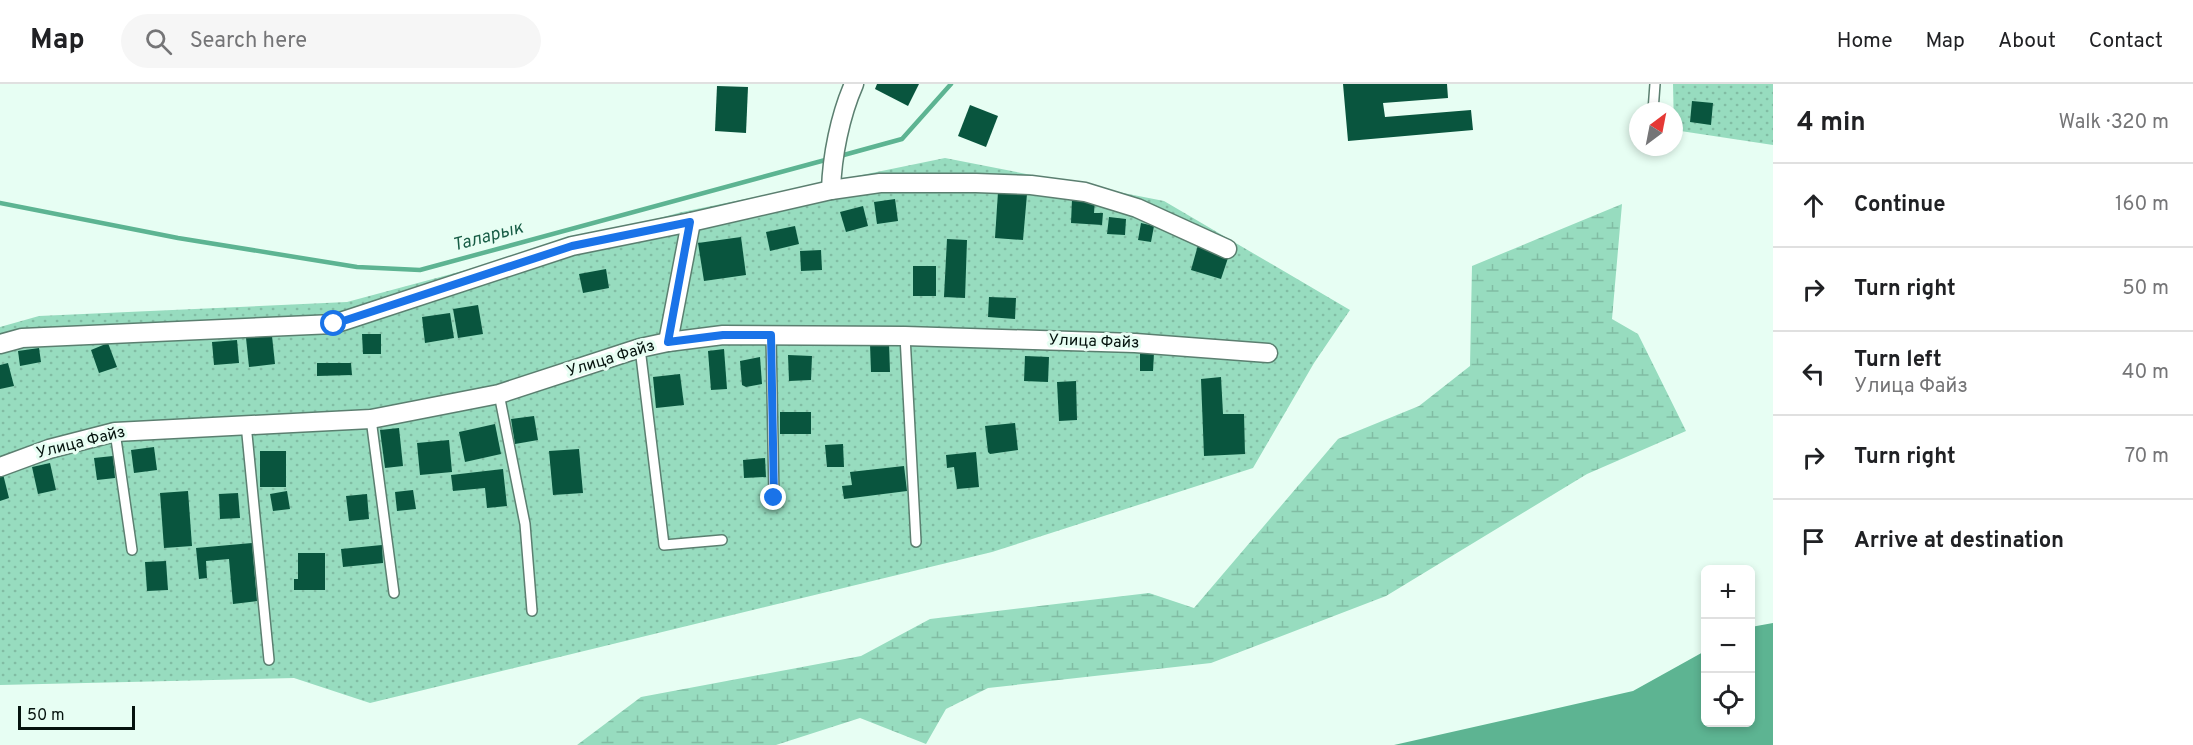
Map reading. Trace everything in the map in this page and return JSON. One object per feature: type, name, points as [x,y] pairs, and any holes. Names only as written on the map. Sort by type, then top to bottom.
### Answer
[{"type":"street","points":[[831,190],[834,161],[848,98],[854,84]]},
{"type":"street","points":[[0,344],[22,338],[334,324],[572,246],[831,190],[880,183],[1031,185],[1085,192],[1137,208],[1227,249]]},
{"type":"street","points":[[668,342],[690,222]]},
{"type":"street","name":"Улица Файз","points":[[0,467],[49,449],[115,432],[371,419],[499,394],[640,348],[723,335],[905,336],[1135,343],[1268,353]]},
{"type":"lane","points":[[1654,102],[1655,84]]},
{"type":"lane","points":[[771,335],[774,498]]},
{"type":"lane","points":[[905,336],[916,542]]},
{"type":"lane","points":[[640,348],[664,545],[722,540]]},
{"type":"lane","points":[[499,394],[525,524],[532,611]]},
{"type":"lane","points":[[371,419],[394,593]]},
{"type":"lane","points":[[246,424],[269,660]]},
{"type":"lane","points":[[115,432],[132,550]]},
{"type":"green space","points":[[1673,84],[1773,84],[1773,145],[1683,131],[1683,102],[1673,102]]},
{"type":"green space","points":[[945,158],[1164,201],[1350,310],[1314,363],[1253,468],[992,552],[370,703],[294,678],[0,685],[0,327],[39,316],[347,302],[682,212]]},
{"type":"green space","points":[[1622,204],[1612,319],[1638,334],[1686,431],[1587,474],[1386,596],[1211,663],[988,688],[946,709],[926,744],[860,718],[776,745],[577,745],[641,697],[861,656],[930,619],[1149,593],[1194,608],[1338,439],[1419,406],[1470,366],[1472,266]]},
{"type":"shaded area","points":[[1773,623],[1773,745],[1394,745],[1633,691],[1701,653],[1701,727],[1755,727],[1755,626]]},
{"type":"building","points":[[877,84],[919,84],[908,106],[875,89]]},
{"type":"building","points":[[1343,84],[1447,84],[1448,98],[1383,103],[1385,117],[1471,110],[1473,130],[1348,141]]},
{"type":"building","points":[[717,86],[748,87],[746,133],[715,131]]},
{"type":"building","points":[[1692,101],[1713,103],[1711,125],[1690,122]]},
{"type":"building","points":[[970,105],[998,116],[986,147],[958,136]]},
{"type":"building","points":[[998,192],[1027,194],[1023,240],[995,238]]},
{"type":"building","points":[[895,199],[898,221],[877,224],[874,202]]},
{"type":"building","points":[[1072,199],[1095,200],[1094,213],[1103,213],[1102,225],[1071,223]]},
{"type":"building","points":[[863,206],[868,226],[846,232],[840,212]]},
{"type":"building","points":[[1109,217],[1126,219],[1125,235],[1107,234]]},
{"type":"building","points":[[1141,223],[1154,226],[1151,242],[1138,240]]},
{"type":"building","points":[[795,226],[799,244],[770,251],[766,232]]},
{"type":"building","points":[[741,237],[746,275],[704,281],[698,243]]},
{"type":"building","points":[[947,239],[967,240],[965,298],[944,297]]},
{"type":"building","points":[[1198,245],[1229,255],[1221,279],[1191,270]]},
{"type":"building","points":[[821,250],[822,270],[801,271],[800,251]]},
{"type":"building","points":[[913,266],[936,266],[936,296],[913,296]]},
{"type":"building","points":[[606,269],[609,288],[583,293],[579,274]]},
{"type":"building","points":[[989,297],[1016,298],[1015,319],[988,317]]},
{"type":"building","points":[[478,305],[483,334],[458,338],[453,309]]},
{"type":"building","points":[[450,313],[454,338],[425,343],[422,317]]},
{"type":"building","points":[[362,334],[381,334],[381,354],[363,354]]},
{"type":"building","points":[[272,336],[275,364],[249,367],[246,338]]},
{"type":"building","points":[[237,340],[239,363],[214,365],[212,342]]},
{"type":"building","points":[[108,343],[117,367],[99,373],[91,350]]},
{"type":"building","points":[[889,343],[890,372],[871,372],[870,344]]},
{"type":"building","points":[[39,348],[41,362],[20,366],[18,351]]},
{"type":"building","points":[[724,349],[727,389],[711,390],[708,351]]},
{"type":"building","points":[[1140,352],[1154,353],[1153,371],[1140,371]]},
{"type":"building","points":[[788,355],[812,356],[811,380],[789,381]]},
{"type":"building","points":[[1025,356],[1049,357],[1048,382],[1024,381]]},
{"type":"building","points":[[760,357],[762,384],[746,387],[742,385],[740,361]]},
{"type":"building","points":[[8,363],[14,386],[0,389],[0,365]]},
{"type":"building","points":[[317,363],[351,363],[352,375],[317,376]]},
{"type":"building","points":[[680,374],[684,405],[656,408],[653,377]]},
{"type":"building","points":[[1221,377],[1223,414],[1244,414],[1245,454],[1204,456],[1201,379]]},
{"type":"building","points":[[1076,381],[1077,420],[1059,421],[1057,382]]},
{"type":"building","points":[[780,412],[811,412],[811,434],[780,434]]},
{"type":"building","points":[[534,416],[538,440],[515,444],[511,419]]},
{"type":"building","points":[[1015,423],[1018,450],[990,454],[985,426]]},
{"type":"building","points":[[495,424],[501,454],[465,462],[459,432]]},
{"type":"building","points":[[399,428],[403,466],[385,468],[380,430]]},
{"type":"building","points":[[449,440],[452,472],[420,475],[417,443]]},
{"type":"building","points":[[843,444],[844,467],[827,467],[825,445]]},
{"type":"building","points":[[154,447],[157,470],[134,473],[131,450]]},
{"type":"building","points":[[579,449],[583,493],[553,495],[549,451]]},
{"type":"building","points":[[260,451],[286,451],[286,487],[260,487]]},
{"type":"building","points":[[976,452],[979,487],[957,489],[954,467],[947,468],[946,455]]},
{"type":"building","points":[[113,456],[115,478],[97,480],[94,458]]},
{"type":"building","points":[[765,458],[766,477],[744,478],[743,460]]},
{"type":"building","points":[[50,463],[56,490],[38,494],[32,467]]},
{"type":"building","points":[[904,466],[907,491],[844,499],[842,486],[852,485],[850,472]]},
{"type":"building","points":[[503,469],[507,506],[487,508],[485,488],[453,491],[451,475]]},
{"type":"building","points":[[3,474],[9,498],[0,501],[0,475]]},
{"type":"building","points":[[413,490],[416,509],[397,511],[395,492]]},
{"type":"building","points":[[188,491],[192,546],[164,548],[160,493]]},
{"type":"building","points":[[287,491],[290,509],[273,511],[270,494]]},
{"type":"building","points":[[238,493],[240,518],[220,519],[219,494]]},
{"type":"building","points":[[367,494],[369,519],[349,521],[346,496]]},
{"type":"building","points":[[252,543],[257,601],[233,604],[229,559],[206,561],[207,578],[199,579],[196,548]]},
{"type":"building","points":[[382,545],[383,563],[343,567],[341,549]]},
{"type":"building","points":[[298,553],[325,553],[325,590],[294,590],[294,579],[298,579]]},
{"type":"building","points":[[166,561],[168,590],[147,591],[145,562]]},
{"type":"waterway","name":"Таларык","points":[[840,156],[902,139],[951,84]]},
{"type":"waterway","name":"Таларык","points":[[0,203],[178,238],[357,267],[420,270],[829,159]]},
{"type":"route","points":[[334,324],[572,246],[690,222],[668,342],[723,335],[771,335],[774,498]]}]
